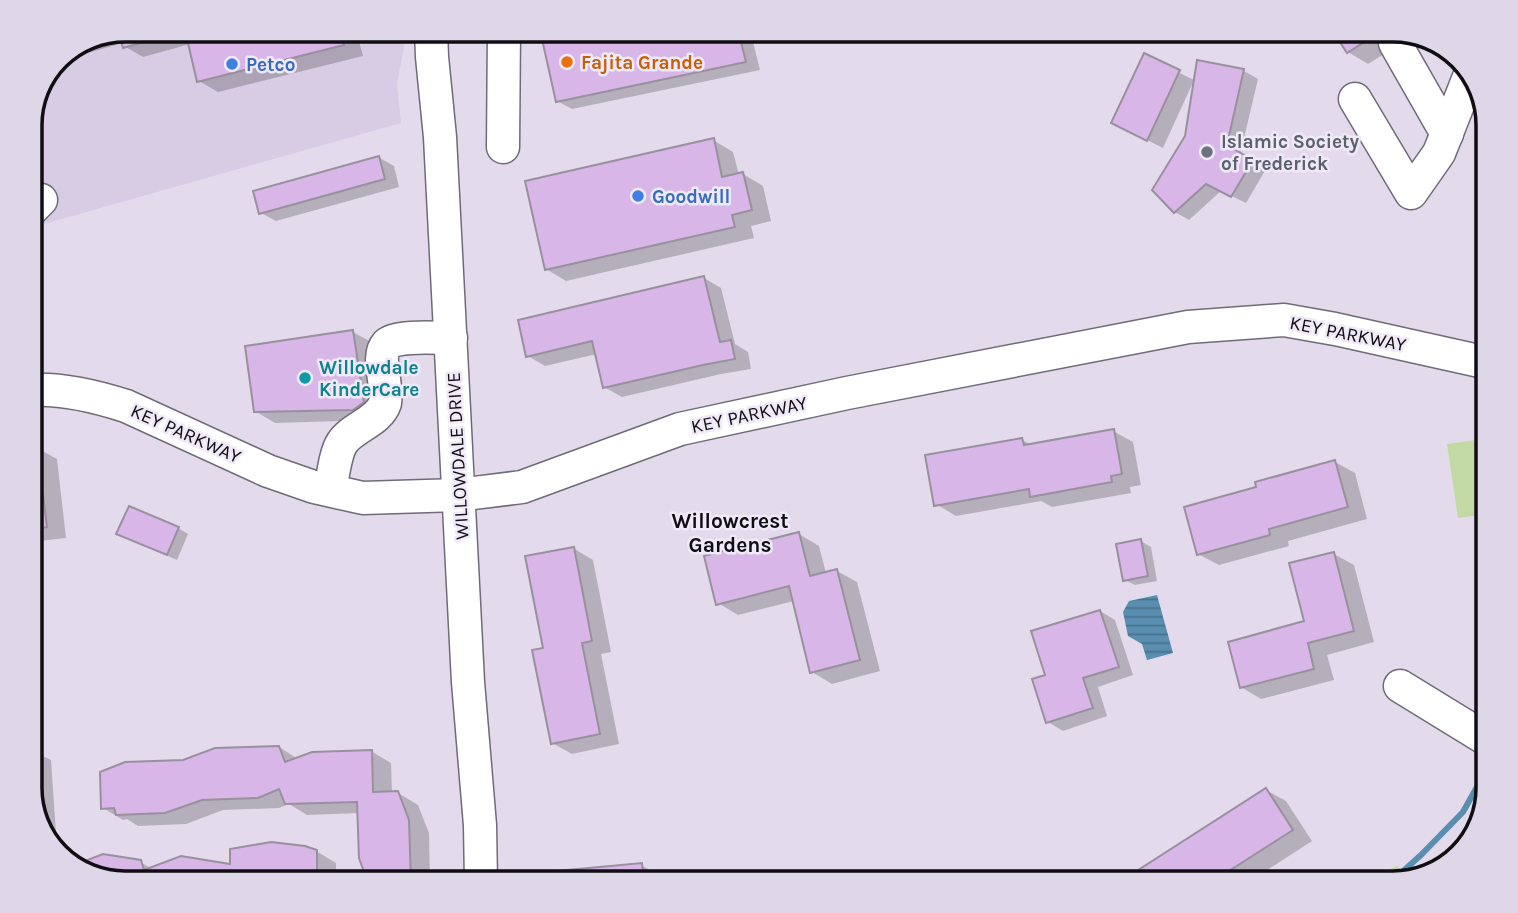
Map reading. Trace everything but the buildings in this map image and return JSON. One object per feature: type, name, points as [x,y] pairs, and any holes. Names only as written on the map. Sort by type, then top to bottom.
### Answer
[{"type":"street","name":"WILLOWDALE DRIVE","points":[[431,42],[440,137],[468,682],[480,825],[481,871]]},
{"type":"street","points":[[503,147],[504,42]]},
{"type":"street","points":[[1395,43],[1447,134]]},
{"type":"street","points":[[1355,99],[1411,193],[1440,153],[1466,85]]},
{"type":"street","name":"KEY PARKWAY","points":[[42,390],[66,391],[117,403],[268,471],[314,487],[363,498],[458,495],[522,487],[680,429],[847,393],[1188,327],[1284,320],[1476,360]]},
{"type":"street","points":[[330,490],[340,445],[346,437],[380,412],[385,402],[382,355],[387,344],[396,339],[451,338]]},
{"type":"street","points":[[1400,685],[1476,733]]},
{"type":"shaded area","points":[[125,42],[405,42],[397,84],[401,123],[42,225],[42,119],[48,93],[66,66],[93,48]]},
{"type":"green space","points":[[1476,440],[1476,516],[1458,518],[1447,444]]},
{"type":"green space","points":[[1397,866],[1402,870],[1393,871],[1387,871]]},
{"type":"water","points":[[1157,595],[1173,653],[1147,660],[1142,644],[1128,636],[1123,612],[1129,601]]},
{"type":"waterway","points":[[1404,870],[1463,812],[1476,789]]},
{"type":"place","name":"Fajita Grande","points":[[567,62]]},
{"type":"place","name":"Petco","points":[[232,64]]},
{"type":"place","name":"Islamic Society of Frederick","points":[[1207,152]]},
{"type":"place","name":"Goodwill","points":[[638,196]]},
{"type":"place","name":"Willowdale KinderCare","points":[[305,378]]},
{"type":"district","name":"Willowcrest Gardens","points":[[730,533]]}]
